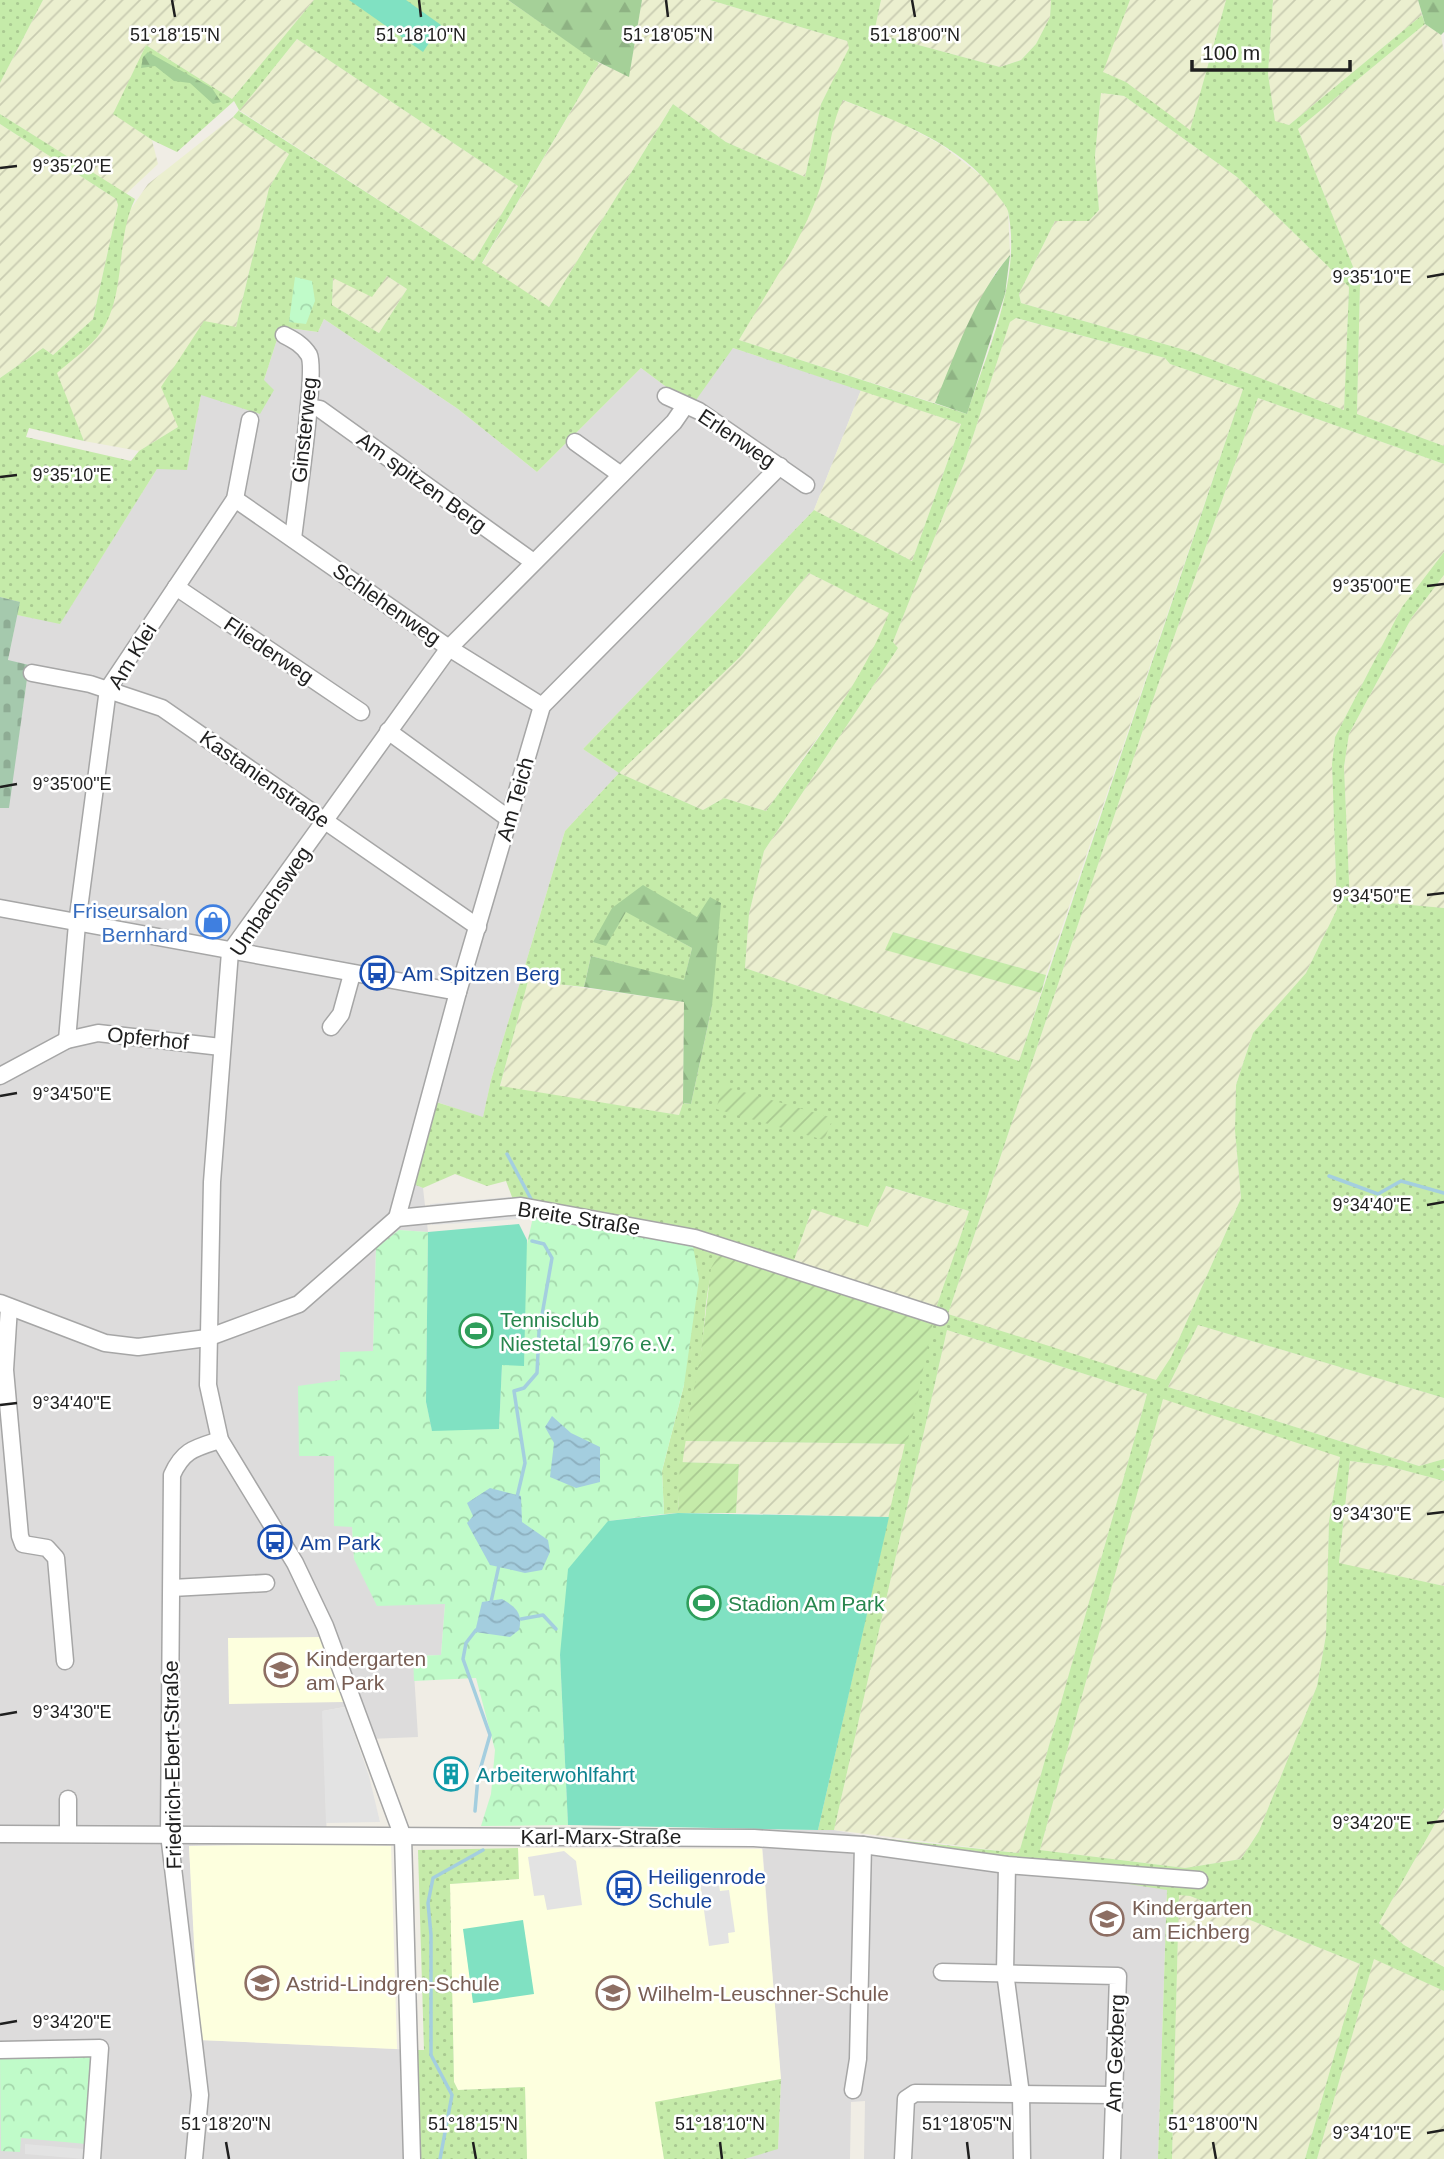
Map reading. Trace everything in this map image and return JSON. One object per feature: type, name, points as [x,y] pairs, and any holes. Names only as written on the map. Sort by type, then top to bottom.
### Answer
[{"type":"street","name":"Ginsterweg","points":[[284,335],[300,343],[311,357],[309,407],[293,538]]},
{"type":"street","name":"Erlenweg","points":[[666,397],[699,411],[806,485]]},
{"type":"street","name":"Umbachsweg","points":[[412,2159],[403,1837],[311,1595],[219,1440],[208,1385],[212,1182],[230,952],[449,648],[532,561],[674,422],[685,406]]},
{"type":"street","name":"Am spitzen Berg","points":[[309,407],[320,409],[532,561]]},
{"type":"street","name":"Am Klei","points":[[67,1040],[77,923],[108,689],[235,499],[250,420]]},
{"type":"street","points":[[575,442],[621,475]]},
{"type":"street","name":"Am Teich","points":[[397,1218],[458,992],[541,706],[780,467]]},
{"type":"street","name":"Schlehenweg","points":[[235,499],[449,648],[541,706]]},
{"type":"street","name":"Fliederweg","points":[[176,587],[361,712]]},
{"type":"street","name":"Kastanienstraße","points":[[33,673],[108,689],[162,708],[478,927]]},
{"type":"street","points":[[388,731],[509,819]]},
{"type":"street","points":[[0,908],[458,992]]},
{"type":"street","points":[[331,1027],[341,1014],[352,974]]},
{"type":"street","name":"Opferhof","points":[[0,1076],[67,1040],[98,1032],[221,1047]]},
{"type":"street","name":"Breite Straße","points":[[397,1218],[521,1206],[636,1226],[695,1238],[940,1317]]},
{"type":"street","points":[[65,1661],[56,1558],[47,1548],[23,1544],[20,1536],[5,1370],[4,1305],[105,1343],[138,1348],[207,1338],[299,1304],[397,1218]]},
{"type":"street","name":"Friedrich-Ebert-Straße","points":[[194,2159],[200,2095],[169,1834],[172,1475],[179,1458],[195,1448],[219,1440]]},
{"type":"street","points":[[172,1588],[266,1583]]},
{"type":"street","points":[[68,1799],[68,1832]]},
{"type":"street","name":"Karl-Marx-Straße","points":[[0,1834],[68,1832],[403,1837],[631,1835],[863,1845],[1007,1865],[1199,1881]]},
{"type":"street","points":[[853,2090],[858,2059],[863,1845]]},
{"type":"street","points":[[1007,1865],[1005,1972],[1021,2094],[1022,2159]]},
{"type":"street","points":[[942,1972],[1005,1972]]},
{"type":"street","name":"Am Gexberg","points":[[1005,1972],[1118,1976],[1112,2159]]},
{"type":"street","points":[[0,2050],[100,2048],[92,2159]]},
{"type":"street","points":[[903,2159],[906,2099],[915,2093],[1113,2095]]},
{"type":"shaded area","points":[[43,0],[314,0],[232,99],[146,45],[114,114],[152,140],[158,164],[126,194],[0,114],[0,83]]},
{"type":"shaded area","points":[[642,0],[710,0],[847,41],[850,48],[821,104],[805,177],[726,142],[673,104],[549,307],[482,264],[599,63],[629,76]]},
{"type":"shaded area","points":[[881,0],[1051,0],[1050,17],[1036,44],[1021,60],[1000,67],[874,33]]},
{"type":"shaded area","points":[[1130,0],[1226,0],[1190,131],[1126,82],[1102,72]]},
{"type":"shaded area","points":[[1273,0],[1418,0],[1422,15],[1289,125],[1275,122],[1268,74]]},
{"type":"shaded area","points":[[1425,24],[1441,35],[1444,54],[1444,446],[1357,414],[1360,284],[1298,129]]},
{"type":"shaded area","points":[[297,39],[518,186],[474,261],[239,110]]},
{"type":"shaded area","points":[[1101,93],[1124,96],[1237,177],[1349,287],[1344,410],[1192,352],[1021,303],[1019,294],[1055,221],[1089,221],[1099,210],[1095,156]]},
{"type":"shaded area","points":[[842,100],[897,121],[940,144],[987,180],[1008,209],[1010,255],[995,273],[974,313],[935,403],[739,340],[806,222],[834,118]]},
{"type":"shaded area","points":[[233,117],[289,154],[269,188],[236,327],[178,427],[139,451],[84,441],[56,373],[101,332],[128,213],[148,184]]},
{"type":"shaded area","points":[[0,124],[116,199],[118,205],[93,319],[53,355],[43,348],[0,378]]},
{"type":"shaded area","points":[[387,276],[407,289],[379,333],[332,305],[333,277],[347,283]]},
{"type":"shaded area","points":[[1015,318],[1165,358],[1170,364],[1243,389],[1046,975],[893,932],[886,950],[1041,993],[1019,1061],[745,968],[749,914],[764,851],[898,648],[893,642],[965,461],[1010,322]]},
{"type":"shaded area","points":[[324,319],[458,409],[537,472],[641,368],[677,395],[733,348],[861,390],[814,510],[583,749],[619,773],[565,831],[491,1080],[483,1118],[434,1101],[411,1183],[423,1188],[428,1232],[399,1230],[376,1248],[373,1351],[340,1380],[334,1526],[352,1526],[354,1559],[445,1604],[441,1655],[413,1656],[418,1737],[369,1739],[360,1704],[323,1711],[327,1844],[189,1846],[200,2040],[415,2050],[419,2159],[0,2159],[0,808],[8,808],[29,666],[8,661],[17,615],[60,623],[157,469],[187,469],[201,395],[264,380],[281,327],[318,332]]},
{"type":"shaded area","points":[[861,390],[961,424],[912,561],[814,510]]},
{"type":"shaded area","points":[[1258,398],[1444,464],[1444,552],[1402,607],[1335,737],[1332,764],[1337,909],[1306,973],[1253,1033],[1236,1085],[1235,1131],[1241,1198],[1171,1357],[1156,1381],[948,1314],[1172,643]]},
{"type":"shaded area","points":[[809,573],[890,613],[876,646],[844,700],[766,811],[724,798],[703,810],[619,773],[740,657]]},
{"type":"shaded area","points":[[1444,575],[1444,908],[1368,901],[1350,903],[1344,767],[1349,734],[1412,617]]},
{"type":"shaded area","points":[[528,980],[684,1002],[683,1103],[679,1115],[500,1087]]},
{"type":"shaded area","points":[[885,1186],[969,1211],[935,1311],[793,1263],[812,1209]]},
{"type":"shaded area","points":[[511,1197],[520,1219],[432,1225],[430,1204]]},
{"type":"shaded area","points":[[1198,1325],[1444,1398],[1444,1459],[1419,1466],[1168,1387]]},
{"type":"shaded area","points":[[947,1330],[1147,1394],[1019,1853],[834,1830]]},
{"type":"shaded area","points":[[1163,1398],[1340,1456],[1329,1521],[1326,1635],[1317,1686],[1259,1831],[1241,1859],[1185,1868],[1040,1850]]},
{"type":"shaded area","points":[[684,1441],[907,1444],[889,1517],[736,1513],[739,1464],[680,1462]]},
{"type":"shaded area","points":[[1350,1461],[1388,1466],[1444,1481],[1444,1586],[1339,1564]]},
{"type":"shaded area","name":"Kindergarten am Park","points":[[322,1637],[344,1702],[229,1704],[228,1638]]},
{"type":"shaded area","points":[[345,1707],[369,1776],[380,1822],[326,1823],[322,1711]]},
{"type":"shaded area","points":[[1444,1808],[1444,1967],[1404,1945],[1379,1923]]},
{"type":"shaded area","points":[[761,1829],[834,1830],[870,1837],[870,1843],[1167,1889],[1158,2159],[864,2159],[865,2101],[851,2102],[850,2159],[745,2159],[778,2148],[781,2082]]},
{"type":"shaded area","name":"Astrid-Lindgren-Schule","points":[[189,1846],[391,1846],[397,2049],[199,2040]]},
{"type":"shaded area","name":"Wilhelm-Leuschner-Schule","points":[[518,1848],[762,1849],[781,2079],[656,2102],[664,2159],[527,2159],[525,2087],[458,2090],[454,2082],[450,1884],[519,1879]]},
{"type":"shaded area","points":[[564,1851],[576,1861],[582,1905],[547,1910],[544,1895],[534,1896],[528,1857]]},
{"type":"shaded area","points":[[718,1879],[720,1891],[729,1890],[735,1932],[728,1933],[729,1943],[709,1946],[700,1882]]},
{"type":"shaded area","points":[[1179,1894],[1190,1896],[1360,1964],[1305,2159],[1172,2159]]},
{"type":"shaded area","points":[[1374,1958],[1444,1991],[1444,2159],[1317,2159]]},
{"type":"shaded area","points":[[25,2144],[84,2149],[84,2159],[25,2154]]},
{"type":"green space","points":[[0,0],[43,0],[0,83]]},
{"type":"green space","points":[[314,0],[508,0],[599,63],[482,263],[549,307],[673,104],[726,142],[805,177],[821,104],[849,48],[847,41],[710,0],[881,0],[874,33],[1000,67],[1021,60],[1036,44],[1050,17],[1051,0],[1130,0],[1103,72],[1126,82],[1190,130],[1226,0],[1273,0],[1268,74],[1275,121],[1289,125],[1422,15],[1425,24],[1298,129],[1360,284],[1357,414],[1444,446],[1444,464],[1258,398],[1172,643],[948,1314],[1156,1380],[1171,1357],[1241,1198],[1235,1131],[1236,1085],[1253,1033],[1306,973],[1337,909],[1332,764],[1335,737],[1402,607],[1444,552],[1444,575],[1412,617],[1349,734],[1344,767],[1350,903],[1368,901],[1444,908],[1444,1398],[1198,1325],[1168,1387],[1419,1466],[1444,1459],[1444,1468],[1440,1469],[1444,1471],[1444,1481],[1388,1466],[1350,1461],[1339,1563],[1444,1586],[1444,1808],[1379,1923],[1404,1945],[1444,1967],[1444,1991],[1374,1959],[1317,2159],[1305,2159],[1360,1964],[1190,1896],[1179,1895],[1172,2159],[1158,2159],[1167,1890],[870,1844],[870,1837],[1019,1853],[1147,1394],[947,1330],[834,1830],[818,1830],[932,1323],[719,1254],[708,1290],[678,1513],[664,1514],[662,1471],[684,1385],[638,1233],[518,1213],[506,1181],[487,1186],[455,1174],[423,1188],[411,1183],[433,1101],[483,1117],[491,1080],[565,831],[619,773],[583,749],[814,510],[912,561],[961,424],[733,348],[696,400],[677,395],[641,368],[537,472],[458,409],[324,319],[318,332],[281,327],[264,380],[274,390],[260,414],[201,395],[187,470],[157,469],[60,624],[17,615],[19,602],[0,597],[0,378],[43,348],[53,355],[93,319],[118,205],[116,199],[0,124],[0,114],[135,199],[125,232],[118,284],[109,317],[92,343],[57,373],[84,441],[29,428],[26,437],[131,461],[139,451],[178,427],[161,387],[204,321],[236,327],[269,188],[289,154],[233,117],[239,110],[234,101],[177,152],[152,140],[113,114],[146,45],[232,99]],"holes":[[[297,39],[518,186],[474,261],[239,111]],[[1101,93],[1124,96],[1237,177],[1349,287],[1344,410],[1192,352],[1021,303],[1019,294],[1055,221],[1089,221],[1099,210],[1095,156]],[[843,100],[927,136],[965,161],[982,176],[1008,211],[1011,237],[1006,289],[967,414],[739,340],[804,228],[823,177],[835,121]],[[387,276],[407,289],[379,333],[332,305],[333,278],[372,297]],[[1016,318],[1165,358],[1170,364],[1243,389],[1019,1061],[745,968],[749,914],[764,851],[898,648],[893,642],[965,461],[1010,322]],[[809,573],[889,613],[849,691],[766,811],[724,798],[703,810],[619,773],[740,657]],[[612,908],[698,917],[712,1006],[691,1104],[683,1103],[679,1115],[500,1086],[528,981],[584,987],[591,956],[684,981],[692,948],[626,911],[606,945]],[[886,1186],[969,1211],[935,1311],[793,1263],[812,1209],[868,1227]],[[1163,1399],[1340,1457],[1329,1521],[1326,1635],[1317,1686],[1259,1831],[1241,1859],[1185,1868],[1040,1850]]]},
{"type":"green space","points":[[349,0],[406,0],[441,25],[423,52]]},
{"type":"green space","points":[[508,0],[642,0],[629,77],[592,59]]},
{"type":"green space","points":[[1418,0],[1444,0],[1444,32],[1441,35],[1425,24]]},
{"type":"green space","points":[[148,52],[212,88],[221,102],[213,104],[190,83],[174,81],[155,66],[141,68],[143,57]]},
{"type":"green space","points":[[1010,255],[1005,294],[967,414],[935,403],[976,307],[997,271]]},
{"type":"green space","points":[[295,277],[312,281],[315,301],[306,324],[289,322]]},
{"type":"green space","points":[[0,597],[20,602],[8,660],[29,665],[9,808],[0,808]]},
{"type":"green space","points":[[643,885],[697,917],[710,897],[721,903],[712,1006],[691,1104],[683,1103],[684,1002],[584,987],[591,956],[684,980],[692,948],[626,912],[606,946],[593,942],[612,908]]},
{"type":"green space","points":[[893,932],[1046,975],[1041,993],[885,950]]},
{"type":"green space","points":[[723,1086],[833,1118],[824,1140],[716,1109]]},
{"type":"green space","points":[[533,1217],[638,1233],[693,1246],[699,1279],[684,1385],[662,1471],[664,1514],[608,1521],[560,1655],[568,1825],[481,1826],[491,1794],[495,1750],[476,1678],[414,1681],[413,1656],[441,1655],[445,1604],[377,1606],[354,1559],[352,1527],[334,1526],[334,1456],[299,1456],[298,1386],[340,1380],[340,1352],[373,1351],[376,1248],[399,1230],[428,1232],[426,1402],[432,1430],[499,1429],[502,1365],[524,1365],[525,1253]]},
{"type":"green space","name":"Tennisclub Niestetal 1976 e.V.","points":[[519,1224],[527,1240],[524,1366],[502,1365],[499,1429],[432,1431],[426,1402],[428,1232]]},
{"type":"green space","points":[[719,1254],[933,1323],[907,1444],[684,1441],[701,1352],[711,1268]]},
{"type":"green space","points":[[680,1462],[739,1464],[736,1513],[678,1513]]},
{"type":"green space","points":[[678,1513],[889,1517],[818,1830],[568,1825],[560,1655],[568,1569],[608,1521]]},
{"type":"green space","points":[[518,1848],[519,1879],[450,1884],[454,2082],[458,2090],[525,2087],[527,2159],[419,2159],[415,2050],[424,2050],[418,1850]]},
{"type":"green space","points":[[523,1920],[534,1994],[473,2003],[463,1929]]},
{"type":"green space","points":[[93,2053],[86,2144],[21,2138],[20,2152],[1,2151],[0,2054]]},
{"type":"green space","points":[[781,2079],[778,2149],[745,2159],[664,2159],[655,2102]]},
{"type":"water","points":[[552,1416],[571,1433],[600,1447],[600,1482],[576,1488],[550,1477],[554,1443],[545,1427]]},
{"type":"water","points":[[490,1488],[521,1496],[522,1522],[548,1540],[550,1552],[542,1570],[525,1573],[490,1565],[467,1523],[473,1516],[467,1503]]},
{"type":"water","points":[[502,1599],[517,1611],[520,1619],[519,1630],[510,1637],[475,1632],[482,1602]]},
{"type":"waterway","points":[[507,1154],[531,1199]]},
{"type":"waterway","points":[[1329,1176],[1378,1194],[1401,1181],[1444,1193]]},
{"type":"waterway","points":[[517,1497],[525,1463],[514,1391],[524,1388],[537,1373],[539,1332],[552,1258],[544,1244],[532,1241]]},
{"type":"waterway","points":[[491,1602],[499,1565]]},
{"type":"waterway","points":[[521,1619],[543,1615],[556,1629]]},
{"type":"waterway","points":[[475,1811],[478,1777],[490,1735],[463,1659],[466,1643],[476,1630]]},
{"type":"waterway","points":[[440,2159],[452,2095],[431,2055],[431,1935],[428,1903],[433,1878],[483,1850]]},
{"type":"place","name":"Friseursalon Bernhard","points":[[213,922]]},
{"type":"place","name":"Am Spitzen Berg","points":[[377,973]]},
{"type":"place","name":"Tennisclub Niestetal 1976 e.V.","points":[[476,1331]]},
{"type":"place","name":"Am Park","points":[[275,1542]]},
{"type":"place","name":"Stadion Am Park","points":[[704,1603]]},
{"type":"place","name":"Kindergarten am Park","points":[[281,1670]]},
{"type":"place","name":"Arbeiterwohlfahrt","points":[[451,1774]]},
{"type":"place","name":"Heiligenrode Schule","points":[[624,1888]]},
{"type":"place","name":"Kindergarten am Eichberg","points":[[1107,1919]]},
{"type":"place","name":"Astrid-Lindgren-Schule","points":[[262,1983]]},
{"type":"place","name":"Wilhelm-Leuschner-Schule","points":[[613,1993]]}]
